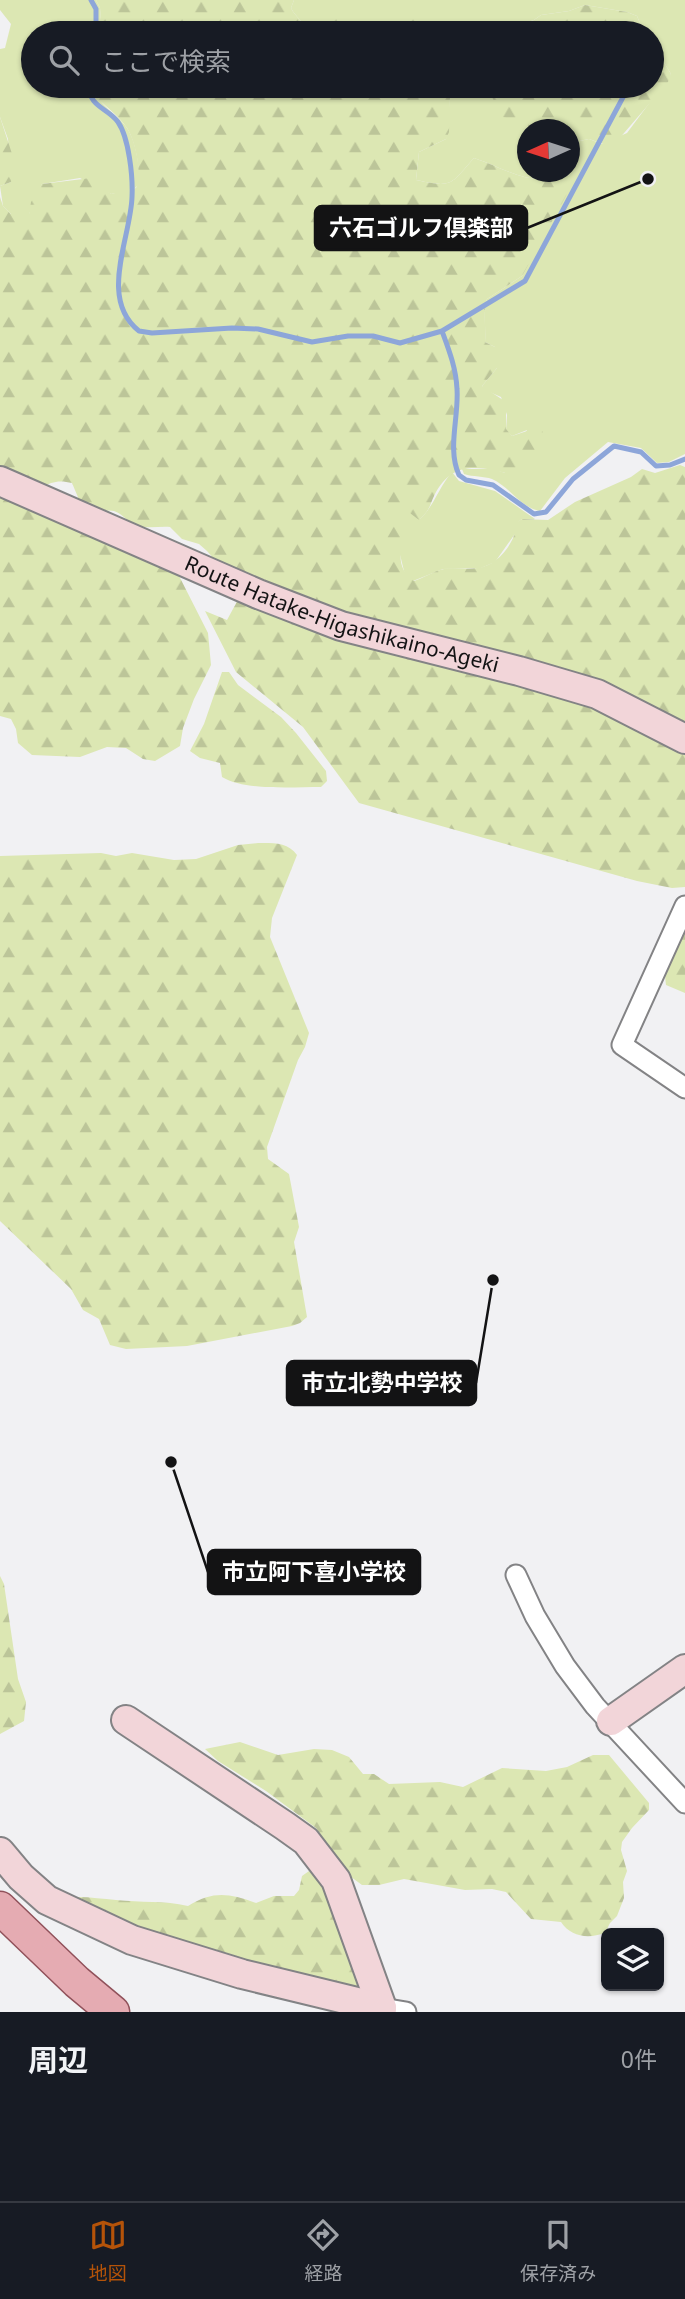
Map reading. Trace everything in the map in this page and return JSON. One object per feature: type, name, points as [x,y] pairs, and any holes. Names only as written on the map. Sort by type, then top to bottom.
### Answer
[{"type":"main road","points":[[0,1908],[113,2012]]},
{"type":"street","name":"Route Hatake-Higashikaino-Ageki","points":[[0,481],[258,594],[329,621],[597,694],[685,739]]},
{"type":"street","points":[[685,906],[622,1045],[685,1088]]},
{"type":"street","points":[[516,1575],[535,1616],[565,1666],[596,1706],[685,1802]]},
{"type":"street","points":[[611,1721],[685,1669]]},
{"type":"street","points":[[126,1720],[285,1826],[320,1857],[336,1880],[390,2011]]},
{"type":"street","points":[[0,1852],[21,1877],[47,1900],[132,1940],[242,1974],[390,2011]]},
{"type":"green space","points":[[0,0],[96,0],[101,21],[21,21],[21,98],[99,98],[123,123],[132,137],[139,170],[139,183],[135,188],[111,194],[80,178],[42,184],[29,214],[11,214],[3,206],[0,186],[11,182],[8,139],[0,117],[0,49],[5,48],[11,24],[0,10]]},
{"type":"green space","points":[[96,0],[294,0],[291,8],[301,21],[101,21]]},
{"type":"green space","points":[[294,0],[685,0],[685,454],[669,462],[657,463],[641,448],[608,442],[565,478],[540,511],[527,506],[492,479],[464,474],[462,469],[494,469],[505,473],[527,430],[512,436],[506,430],[507,415],[501,397],[482,386],[497,368],[495,347],[485,342],[487,299],[522,276],[567,182],[580,182],[580,141],[589,139],[602,144],[627,133],[653,98],[664,98],[664,83],[671,74],[664,62],[664,21],[639,21],[637,16],[627,12],[585,5],[569,11],[541,15],[531,21],[301,21],[291,8]]},
{"type":"green space","points":[[585,5],[627,12],[637,16],[639,21],[531,21],[541,15],[569,11]]},
{"type":"green space","points":[[344,10],[355,21],[331,21],[336,13]]},
{"type":"green space","points":[[411,19],[426,21],[391,21]]},
{"type":"green space","points":[[664,62],[671,74],[668,82],[664,87]]},
{"type":"green space","points":[[97,98],[450,98],[449,132],[446,139],[419,152],[416,180],[437,184],[450,182],[474,158],[517,175],[517,182],[573,182],[522,276],[487,299],[485,310],[485,342],[503,354],[497,368],[482,386],[506,402],[506,429],[512,436],[536,428],[543,432],[536,463],[523,477],[475,468],[454,473],[444,480],[419,520],[397,503],[390,510],[403,542],[401,564],[414,581],[444,569],[485,566],[504,552],[513,537],[517,522],[522,519],[548,520],[575,502],[631,477],[642,469],[655,473],[680,465],[685,467],[685,726],[350,617],[224,570],[199,544],[182,539],[170,527],[140,526],[117,512],[98,513],[80,502],[72,483],[56,482],[41,488],[0,471],[0,197],[3,206],[11,214],[29,214],[31,202],[42,184],[91,178],[111,194],[136,188],[138,166],[127,128]]},
{"type":"green space","points":[[450,98],[493,98],[520,119],[517,119],[517,175],[474,158],[450,182],[437,184],[416,180],[419,152],[446,139]]},
{"type":"green space","points":[[492,98],[654,98],[612,147],[589,139],[580,141],[580,119],[517,120],[502,117]]},
{"type":"green space","points":[[0,117],[15,163],[11,182],[0,186]]},
{"type":"green space","points":[[452,472],[459,481],[495,491],[535,519],[522,519],[518,522],[517,531],[495,562],[481,568],[443,569],[413,581],[405,575],[389,510],[397,502],[420,519]]},
{"type":"green space","points":[[0,493],[175,568],[208,633],[211,665],[194,699],[183,728],[180,746],[155,761],[143,759],[126,748],[107,747],[80,757],[32,755],[18,743],[11,719],[0,716]]},
{"type":"green space","points":[[240,596],[596,703],[685,747],[685,887],[672,888],[637,881],[359,803],[303,727],[236,672],[205,611],[227,620]]},
{"type":"green space","points":[[222,672],[229,672],[238,685],[281,717],[296,733],[326,771],[327,781],[321,787],[270,787],[232,781],[222,777],[220,763],[200,758],[190,751],[204,724]]},
{"type":"green space","points":[[238,845],[285,845],[297,855],[272,918],[270,937],[309,1033],[267,1147],[268,1159],[289,1174],[299,1227],[294,1242],[307,1317],[292,1326],[187,1346],[126,1349],[110,1345],[99,1319],[83,1310],[71,1289],[0,1221],[0,856],[101,853],[116,856],[132,853],[174,860],[196,859]]},
{"type":"green space","points":[[685,931],[685,993],[666,985],[665,976]]},
{"type":"green space","points":[[0,1576],[4,1584],[18,1679],[26,1702],[24,1721],[0,1734]]},
{"type":"green space","points":[[240,1742],[278,1755],[314,1749],[332,1750],[349,1757],[363,1774],[374,1774],[389,1784],[440,1782],[463,1787],[502,1768],[546,1771],[567,1767],[593,1755],[609,1755],[649,1803],[649,1810],[622,1842],[621,1850],[627,1871],[623,1882],[624,1898],[617,1916],[608,1928],[601,1928],[601,1934],[586,1936],[575,1934],[561,1922],[531,1919],[506,1892],[492,1889],[465,1890],[404,1879],[379,1885],[362,1885],[347,1874],[316,1828],[266,1791],[218,1761],[205,1749]]},
{"type":"green space","points":[[309,1871],[329,1890],[370,1991],[245,1967],[73,1905],[78,1897],[188,1906],[205,1898],[221,1895],[256,1903],[274,1896],[294,1896],[299,1890],[302,1876]]},
{"type":"waterway","points":[[91,0],[96,9],[96,21]]},
{"type":"waterway","points":[[92,98],[118,122],[128,147],[132,197],[120,267],[120,302],[127,318],[139,331],[152,333],[258,329],[312,342],[348,336],[373,336],[400,343],[442,331],[456,381],[454,455],[459,475],[466,480],[493,485],[534,514],[546,512],[573,479],[614,446],[641,452],[656,466],[670,465],[685,459]]},
{"type":"waterway","points":[[442,331],[525,281],[623,98]]},
{"type":"place","name":"六石ゴルフ倶楽部","points":[[648,179]]},
{"type":"place","name":"市立北勢中学校","points":[[493,1280]]},
{"type":"place","name":"市立阿下喜小学校","points":[[171,1462]]}]
